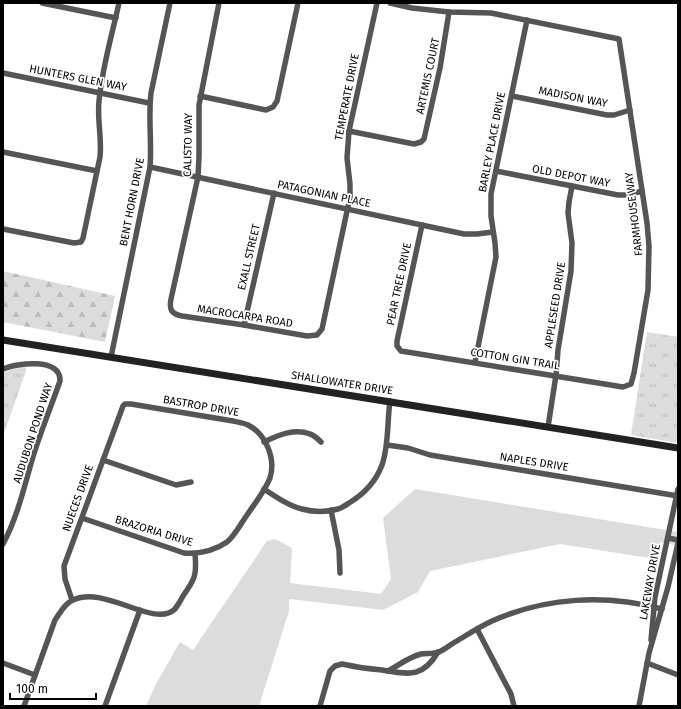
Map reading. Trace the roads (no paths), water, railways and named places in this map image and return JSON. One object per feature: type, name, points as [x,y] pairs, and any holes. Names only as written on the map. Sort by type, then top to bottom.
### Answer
[{"type":"street","points":[[42,3],[116,18]]},
{"type":"street","points":[[3,229],[74,244],[78,243],[83,238],[101,146],[99,115],[100,93],[119,3]]},
{"type":"street","name":"BENT HORN DRIVE","points":[[111,356],[150,166],[150,103],[170,3]]},
{"type":"street","name":"CALISTO WAY","points":[[171,311],[171,298],[198,177],[200,142],[198,112],[219,3]]},
{"type":"street","points":[[200,96],[266,110],[273,107],[277,101],[298,3]]},
{"type":"street","name":"TEMPERATE DRIVE","points":[[317,335],[322,329],[348,209],[350,197],[347,158],[349,131],[377,3]]},
{"type":"street","points":[[390,3],[449,12],[490,13],[527,20]]},
{"type":"street","points":[[412,6],[416,3]]},
{"type":"street","name":"ARTEMIS COURT","points":[[349,131],[414,144],[421,142],[425,136],[439,75],[447,35],[449,12]]},
{"type":"street","name":"FARMHOUSE WAY","points":[[527,20],[619,39],[649,246],[648,290],[633,381],[630,386]]},
{"type":"street","name":"BARLEY PLACE DRIVE","points":[[475,362],[496,257],[491,216],[491,194],[527,20]]},
{"type":"street","name":"HUNTERS GLEN WAY","points":[[3,73],[150,103]]},
{"type":"street","name":"MADISON WAY","points":[[512,96],[607,115],[614,115],[630,110]]},
{"type":"street","points":[[3,152],[97,172]]},
{"type":"street","name":"PATAGONIAN PLACE","points":[[150,166],[464,234],[493,232]]},
{"type":"street","name":"OLD DEPOT WAY","points":[[496,171],[618,195],[628,195],[642,191]]},
{"type":"street","name":"APPLESEED DRIVE","points":[[548,427],[572,258],[572,243],[568,213],[572,186]]},
{"type":"street","name":"EXALL STREET","points":[[244,325],[274,193]]},
{"type":"street","name":"PEAR TREE DRIVE","points":[[398,348],[397,341],[422,225]]},
{"type":"street","name":"MACROCARPA ROAD","points":[[171,311],[176,315],[182,316],[307,336],[317,335]]},
{"type":"street","name":"SHALLOWATER DRIVE","points":[[3,340],[111,356],[678,448]]},
{"type":"street","name":"COTTON GIN TRAIL","points":[[398,348],[401,351],[623,387],[630,386]]},
{"type":"street","name":"AUDUBON POND WAY","points":[[3,369],[18,364],[32,363],[53,367],[58,372],[60,377],[60,381],[32,460],[24,490],[3,544]]},
{"type":"street","points":[[264,489],[284,502],[301,509],[318,511],[339,509],[359,497],[373,482],[382,465],[387,445],[390,401]]},
{"type":"street","name":"BASTROP DRIVE","points":[[125,404],[233,421],[248,425],[260,435],[269,449],[272,466],[270,477],[264,489]]},
{"type":"street","name":"NUECES DRIVE","points":[[72,600],[65,579],[64,566],[125,404]]},
{"type":"street","points":[[264,442],[283,433],[298,432],[311,434],[321,442]]},
{"type":"street","name":"NAPLES DRIVE","points":[[387,445],[408,448],[430,455],[677,496]]},
{"type":"street","points":[[103,460],[176,485],[191,482]]},
{"type":"street","name":"BRAZORIA DRIVE","points":[[82,518],[184,553],[195,554],[216,549],[230,541],[264,489]]},
{"type":"street","name":"LAKEWAY DRIVE","points":[[649,653],[654,606],[678,489]]},
{"type":"street","points":[[331,510],[339,550],[340,573]]},
{"type":"street","name":"LAKEWAY DRIVE","points":[[639,706],[649,653],[662,609],[678,542],[668,538]]},
{"type":"street","points":[[24,706],[55,620],[72,600],[87,596],[105,598],[151,614],[161,615],[168,613],[175,609],[193,582],[197,569],[195,554]]},
{"type":"street","points":[[388,671],[420,655],[438,652],[492,621],[530,608],[573,600],[602,599],[621,600],[654,606],[662,609]]},
{"type":"street","points":[[105,706],[140,610]]},
{"type":"street","points":[[477,629],[511,694],[514,706]]},
{"type":"street","points":[[320,706],[330,671],[335,666],[342,664],[404,674],[417,672],[427,667],[438,652]]},
{"type":"street","points":[[3,663],[35,675]]},
{"type":"street","points":[[647,663],[678,675]]}]
